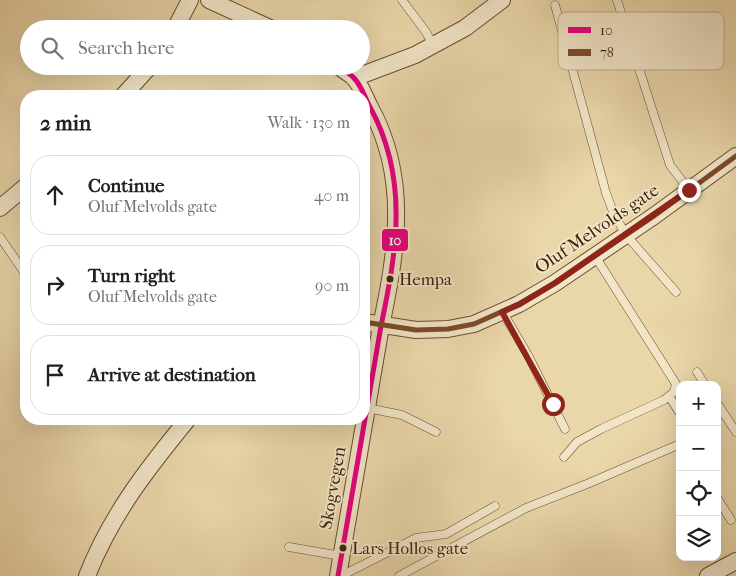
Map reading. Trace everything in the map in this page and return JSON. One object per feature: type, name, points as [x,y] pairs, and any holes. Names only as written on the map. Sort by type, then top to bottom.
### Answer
[{"type":"street","points":[[180,20],[190,0]]},
{"type":"street","points":[[209,0],[252,20]]},
{"type":"street","points":[[370,72],[415,55],[465,28],[496,2]]},
{"type":"street","points":[[128,90],[142,75]]},
{"type":"street","name":"Skogvegen","points":[[350,75],[354,78],[361,90]]},
{"type":"street","points":[[354,78],[362,75]]},
{"type":"street","name":"Skogvegen","points":[[370,107],[387,145],[397,194],[395,250],[370,390]]},
{"type":"street","name":"Oluf Melvolds gate","points":[[370,323],[416,330],[448,329],[474,324],[520,304],[626,235],[736,156]]},
{"type":"street","points":[[0,208],[20,191]]},
{"type":"street","points":[[87,576],[94,558],[122,505],[150,465],[183,425]]},
{"type":"street","name":"Skogvegen","points":[[339,576],[364,425]]},
{"type":"street","points":[[708,576],[736,561]]},
{"type":"lane","points":[[402,0],[426,32],[433,45]]},
{"type":"lane","points":[[617,0],[621,12]]},
{"type":"lane","points":[[555,5],[558,16]]},
{"type":"lane","points":[[573,70],[606,193],[614,214],[626,235],[676,292]]},
{"type":"lane","points":[[639,70],[670,165],[689,190]]},
{"type":"lane","points":[[0,237],[20,266]]},
{"type":"lane","points":[[564,457],[577,442],[600,429],[664,400],[674,392],[676,384],[595,256]]},
{"type":"lane","points":[[502,312],[529,357],[565,429]]},
{"type":"lane","points":[[697,372],[703,381]]},
{"type":"lane","points":[[669,396],[676,408]]},
{"type":"lane","points":[[370,409],[402,415],[436,432]]},
{"type":"lane","points":[[721,409],[736,432]]},
{"type":"lane","points":[[398,576],[526,508],[676,446]]},
{"type":"lane","points":[[721,504],[731,520]]},
{"type":"lane","points":[[339,576],[416,538],[446,534],[495,506]]},
{"type":"lane","points":[[289,546],[341,556]]},
{"type":"transit line","name":"10","points":[[350,75],[356,80],[362,90]]},
{"type":"transit line","name":"10","points":[[370,107],[382,134],[390,160],[395,187],[396,215],[392,270],[370,390]]},
{"type":"transit line","name":"78","points":[[370,323],[416,330],[448,329],[474,324],[519,304],[555,283],[654,216],[736,156]]},
{"type":"transit line","name":"10","points":[[338,576],[364,425]]},
{"type":"place","name":"Hempa","points":[[390,279]]},
{"type":"place","name":"Lars Hollos gate","points":[[343,548]]},
{"type":"route","points":[[553,404],[529,357],[502,312],[520,304],[555,283],[689,190]]}]
